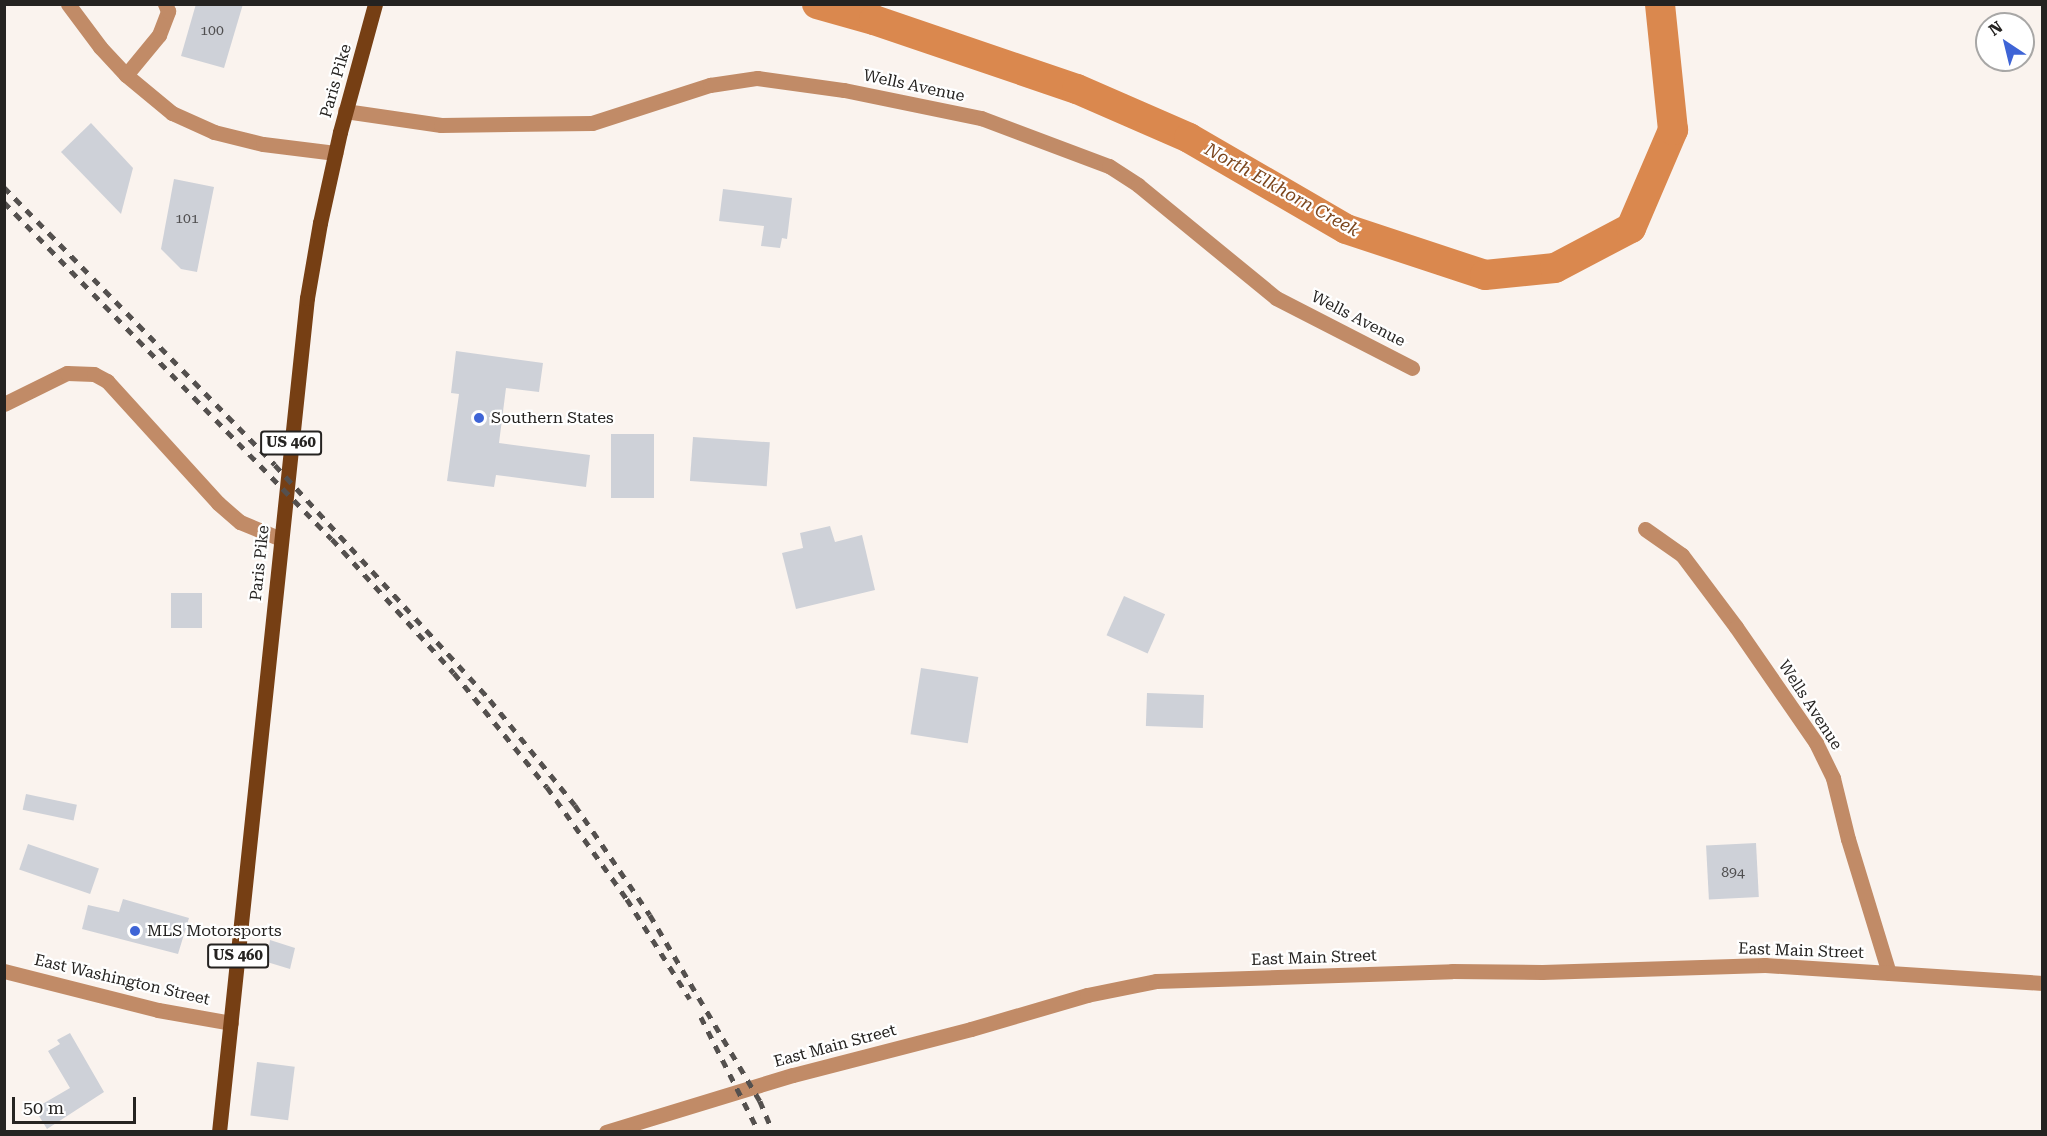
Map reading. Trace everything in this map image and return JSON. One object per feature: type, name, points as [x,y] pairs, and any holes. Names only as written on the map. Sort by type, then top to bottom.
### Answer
[{"type":"main road","name":"Paris Pike","points":[[219,1131],[307,298],[335,153],[375,4]]},
{"type":"street","points":[[68,4],[100,47],[126,75],[172,113],[214,132],[263,144],[335,153]]},
{"type":"street","points":[[126,75],[159,35],[168,11],[165,4]]},
{"type":"street","name":"Wells Avenue","points":[[345,111],[441,125],[592,123],[710,85],[757,78],[844,90],[981,118],[1109,166],[1138,185],[1276,298],[1412,368]]},
{"type":"street","points":[[4,404],[66,373],[94,374],[107,381],[240,522],[281,539]]},
{"type":"street","name":"Wells Avenue","points":[[1645,530],[1682,555],[1736,627],[1816,743],[1837,790],[1848,839],[1889,973]]},
{"type":"street","name":"East Main Street","points":[[606,1131],[793,1075],[971,1029],[1088,995],[1155,981],[1452,971],[1542,972],[1765,965],[2043,983]]},
{"type":"street","name":"East Washington Street","points":[[4,971],[158,1010],[231,1023]]},
{"type":"building","points":[[196,4],[243,4],[224,68],[181,56]]},
{"type":"building","points":[[91,123],[133,168],[121,214],[61,152]]},
{"type":"building","points":[[174,179],[214,187],[197,272],[181,269],[161,249]]},
{"type":"building","points":[[723,189],[792,198],[787,239],[782,238],[780,248],[761,246],[764,226],[719,221]]},
{"type":"building","name":"Southern States","points":[[456,351],[543,363],[539,392],[506,388],[499,443],[590,455],[586,487],[496,475],[494,487],[447,481],[459,394],[451,393]]},
{"type":"building","points":[[611,434],[654,434],[654,498],[611,498]]},
{"type":"building","points":[[693,437],[770,442],[767,486],[690,481]]},
{"type":"building","points":[[830,526],[835,542],[862,535],[875,590],[796,609],[782,553],[803,548],[800,533]]},
{"type":"building","points":[[171,593],[202,593],[202,628],[171,628]]},
{"type":"building","points":[[1124,596],[1165,614],[1148,654],[1107,635]]},
{"type":"building","points":[[921,668],[978,677],[968,743],[911,734]]},
{"type":"building","points":[[1147,693],[1204,695],[1203,728],[1146,726]]},
{"type":"building","points":[[26,794],[77,805],[74,820],[23,810]]},
{"type":"building","points":[[1756,843],[1759,897],[1709,900],[1706,846]]},
{"type":"building","points":[[28,844],[99,868],[90,894],[19,870]]},
{"type":"building","points":[[123,899],[189,918],[178,954],[82,929],[88,905],[119,912]]},
{"type":"building","points":[[270,940],[295,948],[290,969],[267,962]]},
{"type":"building","points":[[70,1033],[104,1092],[47,1129],[39,1116],[43,1114],[39,1106],[70,1088],[48,1051],[60,1044],[57,1040]]},
{"type":"building","points":[[257,1062],[295,1067],[288,1120],[250,1116]]},
{"type":"waterway","name":"North Elkhorn Creek","points":[[817,4],[874,20],[1077,89],[1189,138],[1346,229],[1485,275],[1555,268],[1631,228],[1673,130],[1660,4]]},
{"type":"railway","points":[[4,187],[275,465],[490,700],[575,805],[650,915],[760,1101],[773,1132]]},
{"type":"railway","points":[[4,202],[332,539],[454,673],[547,787],[627,899],[690,999]]},
{"type":"railway","points":[[701,1017],[759,1132]]},
{"type":"place","name":"Southern States","points":[[479,418]]},
{"type":"place","name":"MLS Motorsports","points":[[135,931]]}]
